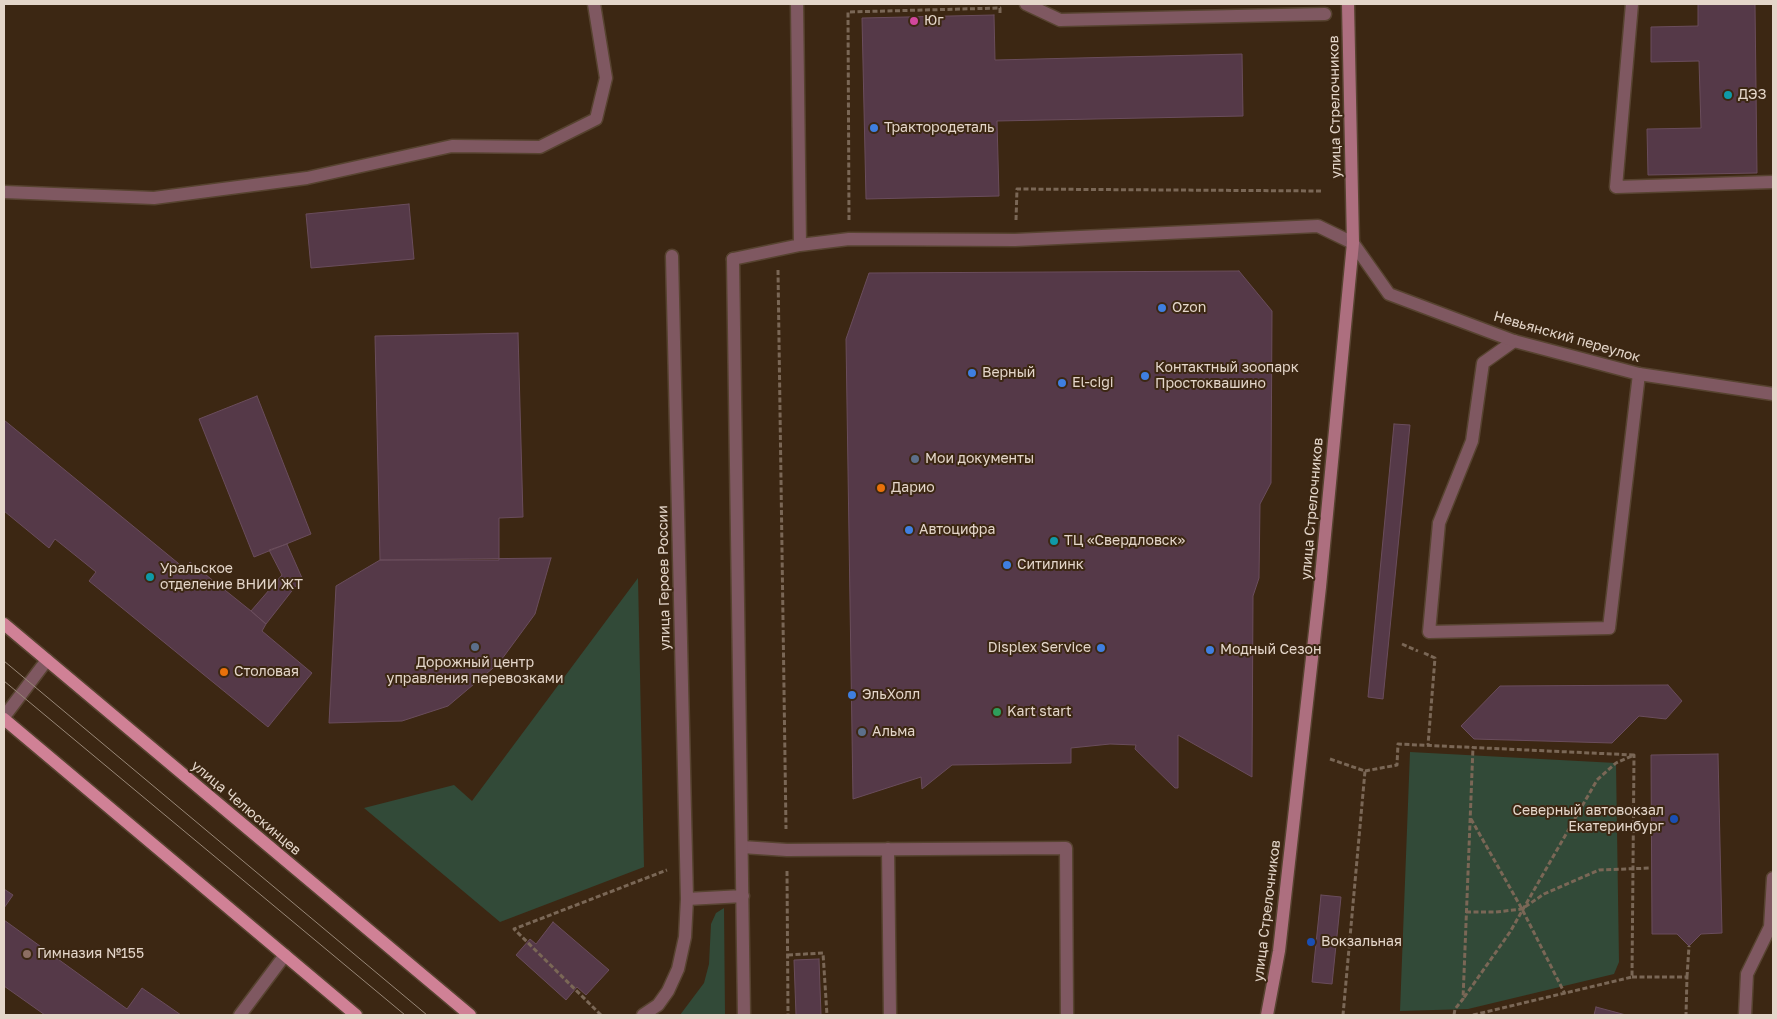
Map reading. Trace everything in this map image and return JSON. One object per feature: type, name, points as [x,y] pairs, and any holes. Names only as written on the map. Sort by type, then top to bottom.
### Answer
[{"type":"main road","name":"улица Стрелочников","points":[[1267,1015],[1279,951],[1311,666],[1353,243],[1348,4]]},
{"type":"main road","name":"улица Челюскинцев","points":[[4,624],[470,1015]]},
{"type":"main road","points":[[4,718],[356,1015]]},
{"type":"street","points":[[4,192],[154,198],[307,178],[452,146],[540,147],[596,119],[606,78],[594,4]]},
{"type":"street","points":[[797,4],[800,245]]},
{"type":"street","points":[[1026,4],[1060,20],[1326,14]]},
{"type":"street","points":[[1632,4],[1616,187],[1773,182]]},
{"type":"street","points":[[744,1015],[733,258],[800,245],[850,239],[1015,240],[1318,226],[1353,243]]},
{"type":"street","name":"Невьянский переулок","points":[[1353,243],[1390,294],[1514,340],[1639,374],[1773,394]]},
{"type":"street","name":"улица Героев России","points":[[643,1015],[658,1005],[668,991],[678,969],[685,937],[687,899],[672,256]]},
{"type":"street","points":[[1514,340],[1483,364],[1472,440],[1439,523],[1429,632],[1609,628],[1639,374]]},
{"type":"street","points":[[4,718],[47,660]]},
{"type":"street","points":[[742,847],[787,850],[1066,848],[1067,1015]]},
{"type":"street","points":[[888,849],[890,1015]]},
{"type":"street","points":[[1745,1015],[1747,974],[1770,927],[1773,878]]},
{"type":"street","points":[[687,899],[743,896]]},
{"type":"street","points":[[240,1015],[285,956]]},
{"type":"path","points":[[850,239],[848,12],[1000,8],[1000,14]]},
{"type":"path","points":[[778,269],[786,832]]},
{"type":"path","points":[[1402,644],[1435,658],[1428,745]]},
{"type":"path","points":[[1330,759],[1365,771],[1397,765],[1398,744],[1634,755]]},
{"type":"path","points":[[1463,999],[1473,747]]},
{"type":"path","points":[[1632,977],[1631,869],[1634,755]]},
{"type":"path","points":[[1454,1015],[1455,1009],[1510,932],[1597,780],[1616,763],[1634,755]]},
{"type":"path","points":[[1343,1015],[1365,771]]},
{"type":"path","points":[[1471,819],[1522,909],[1565,995]]},
{"type":"path","points":[[602,1015],[514,929],[676,867]]},
{"type":"path","points":[[787,867],[788,1015]]},
{"type":"path","points":[[1466,912],[1496,912],[1522,909],[1544,894],[1599,870],[1651,868]]},
{"type":"path","points":[[1686,1015],[1689,946]]},
{"type":"path","points":[[788,955],[823,953],[827,1015]]},
{"type":"path","points":[[1473,1015],[1565,995],[1632,977],[1687,977]]},
{"type":"green space","points":[[638,578],[644,867],[500,922],[364,808],[454,785],[472,801]]},
{"type":"green space","points":[[1410,752],[1616,763],[1619,962],[1614,974],[1468,1009],[1400,1011]]},
{"type":"green space","points":[[724,908],[725,1015],[680,1015],[704,983],[709,964],[711,924],[716,913]]},
{"type":"building","name":"ДЭЗ","points":[[1698,4],[1755,4],[1757,173],[1648,175],[1647,129],[1701,128],[1699,61],[1651,62],[1651,27],[1698,26]]},
{"type":"building","points":[[994,15],[995,60],[1242,54],[1243,116],[997,121],[999,196],[866,199],[862,18]]},
{"type":"building","points":[[409,204],[414,259],[311,268],[306,214]]},
{"type":"building","name":"ТЦ «Свердловск»","points":[[1239,271],[1272,311],[1271,483],[1260,504],[1259,578],[1253,596],[1252,777],[1178,735],[1178,788],[1175,788],[1135,749],[1136,745],[1110,744],[1071,748],[1071,763],[952,765],[922,789],[921,777],[853,799],[846,339],[869,273]]},
{"type":"building","points":[[518,333],[523,517],[499,518],[499,560],[380,560],[375,336]]},
{"type":"building","points":[[257,396],[311,534],[254,557],[199,419]]},
{"type":"building","name":"Уральское отделение ВНИИ ЖТ","points":[[4,420],[184,568],[190,562],[251,611],[266,624],[262,631],[312,673],[268,727],[89,581],[96,572],[55,539],[49,548],[4,511]]},
{"type":"building","points":[[1394,424],[1410,425],[1383,699],[1368,697]]},
{"type":"building","points":[[287,544],[302,578],[266,624],[251,611],[282,575],[269,550]]},
{"type":"building","points":[[551,558],[535,614],[499,663],[448,706],[402,721],[329,723],[336,586],[380,560]]},
{"type":"building","points":[[1668,685],[1682,701],[1666,719],[1639,716],[1612,743],[1474,739],[1461,726],[1500,686]]},
{"type":"building","points":[[1718,754],[1722,933],[1701,934],[1689,946],[1677,934],[1652,934],[1651,755]]},
{"type":"building","points":[[4,889],[13,895],[4,908]]},
{"type":"building","points":[[1321,895],[1341,897],[1332,984],[1312,982]]},
{"type":"building","name":"Гимназия №155","points":[[4,920],[127,1009],[142,988],[181,1015],[45,1015],[4,986]]},
{"type":"building","points":[[553,922],[609,970],[586,995],[577,987],[566,1000],[516,955],[530,939],[536,944]]},
{"type":"building","points":[[819,959],[821,1015],[796,1015],[794,960]]},
{"type":"building","points":[[1596,1007],[1626,1015],[1594,1015]]},
{"type":"tram line","points":[[4,661],[427,1015]]},
{"type":"tram line","points":[[4,681],[405,1015]]},
{"type":"place","name":"Юг","points":[[914,21]]},
{"type":"place","name":"ДЭЗ","points":[[1728,95]]},
{"type":"place","name":"Трактородеталь","points":[[874,128]]},
{"type":"place","name":"Ozon","points":[[1162,308]]},
{"type":"place","name":"Верный","points":[[972,373]]},
{"type":"place","name":"Контактный зоопарк Простоквашино","points":[[1145,376]]},
{"type":"place","name":"El-cigi","points":[[1062,383]]},
{"type":"place","name":"Мои документы","points":[[915,459]]},
{"type":"place","name":"Дарио","points":[[881,488]]},
{"type":"place","name":"Автоцифра","points":[[909,530]]},
{"type":"place","name":"ТЦ «Свердловск»","points":[[1054,541]]},
{"type":"place","name":"Ситилинк","points":[[1007,565]]},
{"type":"place","name":"Уральское отделение ВНИИ ЖТ","points":[[150,577]]},
{"type":"place","name":"Дорожный центр управления перевозками","points":[[475,647]]},
{"type":"place","name":"Displex Service","points":[[1101,648]]},
{"type":"place","name":"Модный Сезон","points":[[1210,650]]},
{"type":"place","name":"Столовая","points":[[224,672]]},
{"type":"place","name":"ЭльХолл","points":[[852,695]]},
{"type":"place","name":"Kart start","points":[[997,712]]},
{"type":"place","name":"Альма","points":[[862,732]]},
{"type":"place","name":"Северный автовокзал Екатеринбург","points":[[1674,819]]},
{"type":"place","name":"Вокзальная","points":[[1311,942]]},
{"type":"place","name":"Гимназия №155","points":[[27,954]]}]
